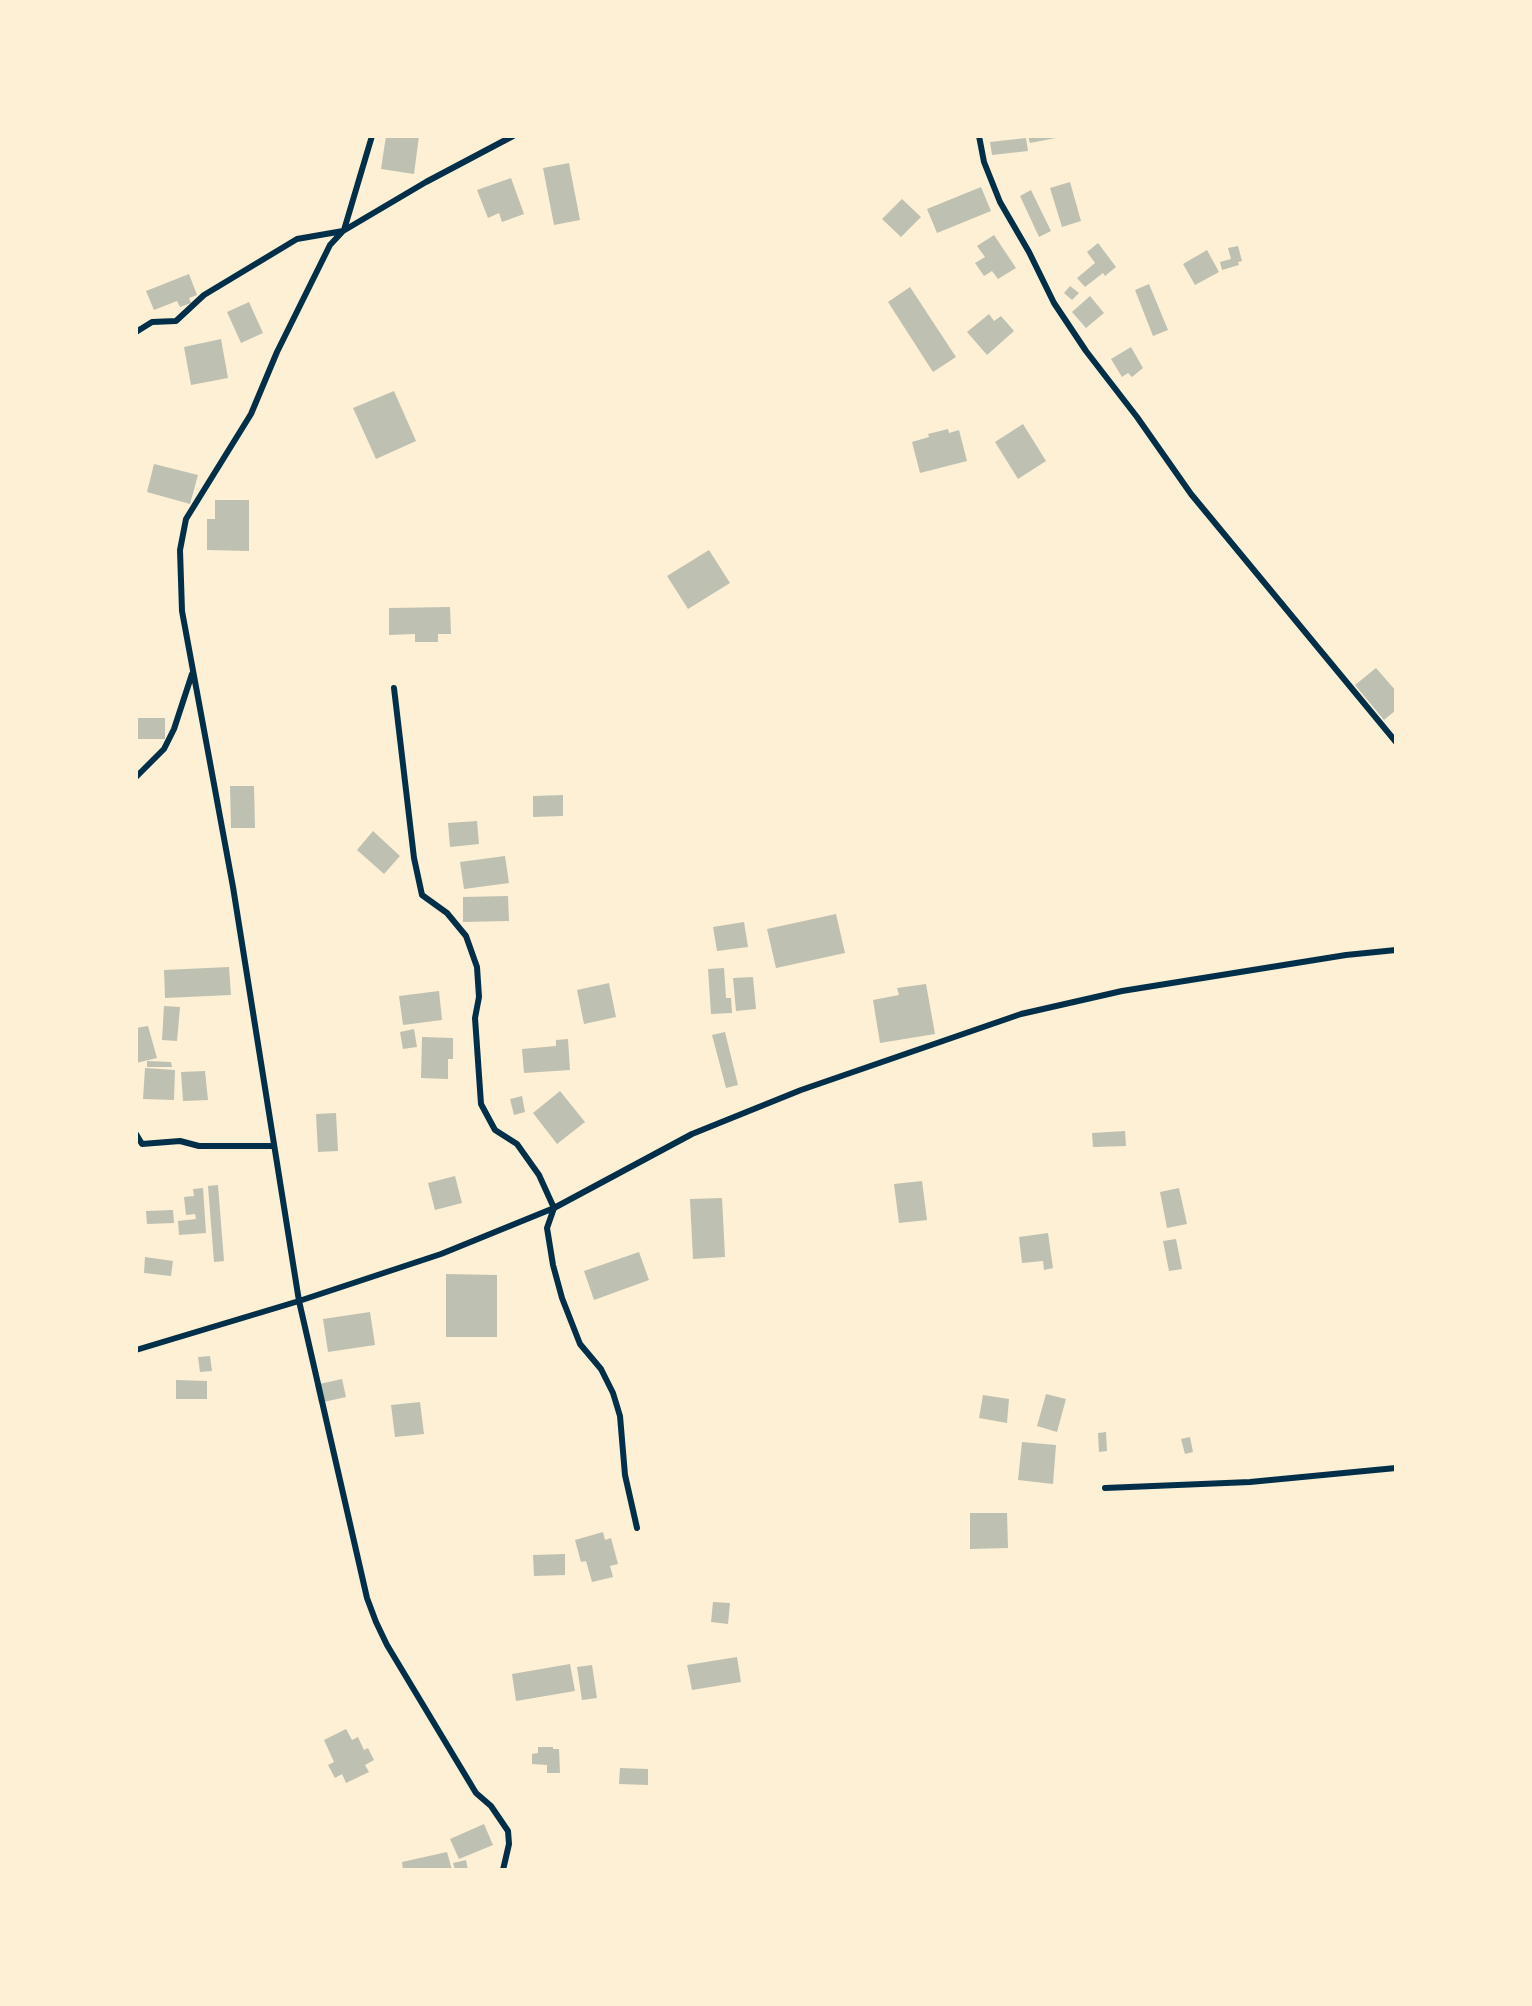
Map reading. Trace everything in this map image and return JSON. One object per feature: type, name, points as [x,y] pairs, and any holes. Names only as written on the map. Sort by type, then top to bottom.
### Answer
[{"type":"street","points":[[344,231],[372,136]]},
{"type":"street","points":[[503,1869],[509,1844],[508,1831],[491,1806],[476,1793],[387,1645],[368,1598],[299,1301],[233,887],[182,611],[180,550],[186,519],[251,414],[277,352],[330,245],[344,231],[426,182],[513,136]]},
{"type":"street","points":[[979,136],[984,162],[1000,202],[1029,252],[1054,303],[1086,351],[1137,417],[1191,494],[1395,742]]},
{"type":"street","points":[[136,332],[152,322],[176,321],[204,295],[297,239],[344,231]]},
{"type":"street","points":[[136,777],[164,749],[174,729],[192,673]]},
{"type":"street","points":[[394,688],[414,858],[422,895],[447,913],[466,936],[477,967],[479,996],[475,1018],[481,1104],[495,1130],[517,1144],[538,1175],[554,1209],[547,1228],[553,1265],[562,1298],[580,1344],[601,1370],[613,1393],[620,1416],[625,1475],[638,1528]]},
{"type":"street","points":[[136,1350],[299,1301],[441,1254],[554,1209],[692,1134],[801,1090],[1021,1014],[1122,991],[1346,955],[1395,950]]},
{"type":"street","points":[[136,1134],[142,1144],[180,1141],[199,1146],[274,1146]]},
{"type":"street","points":[[1105,1488],[1250,1482],[1395,1468]]},
{"type":"building","points":[[386,136],[419,136],[414,174],[381,169]]},
{"type":"building","points":[[1028,136],[1056,136],[1056,138],[1030,143]]},
{"type":"building","points":[[1026,138],[1028,151],[992,155],[990,142]]},
{"type":"building","points":[[569,163],[580,220],[554,225],[543,168]]},
{"type":"building","points":[[511,178],[524,214],[502,222],[499,213],[488,218],[477,190]]},
{"type":"building","points":[[1070,182],[1081,221],[1062,227],[1050,188]]},
{"type":"building","points":[[981,187],[991,211],[937,233],[927,209]]},
{"type":"building","points":[[1031,190],[1051,231],[1039,237],[1020,196]]},
{"type":"building","points":[[902,199],[921,217],[901,237],[882,219]]},
{"type":"building","points":[[994,235],[1016,268],[998,279],[992,271],[984,276],[975,263],[985,257],[977,246]]},
{"type":"building","points":[[1098,243],[1116,267],[1105,276],[1103,273],[1085,287],[1077,278],[1095,263],[1087,252]]},
{"type":"building","points":[[1238,246],[1242,261],[1238,262],[1239,265],[1222,270],[1220,262],[1231,259],[1228,248]]},
{"type":"building","points":[[1207,250],[1219,272],[1195,285],[1183,264]]},
{"type":"building","points":[[189,274],[197,295],[189,298],[191,303],[180,307],[177,301],[154,310],[146,291]]},
{"type":"building","points":[[1149,284],[1168,330],[1153,336],[1135,290]]},
{"type":"building","points":[[1070,286],[1079,293],[1072,300],[1064,293]]},
{"type":"building","points":[[910,287],[956,357],[933,372],[888,302]]},
{"type":"building","points":[[1090,296],[1104,313],[1086,328],[1072,312]]},
{"type":"building","points":[[249,302],[263,333],[241,343],[227,312]]},
{"type":"building","points":[[989,314],[994,321],[1001,316],[1014,331],[987,355],[967,332]]},
{"type":"building","points":[[221,339],[228,378],[191,385],[184,347]]},
{"type":"building","points":[[1131,347],[1143,368],[1132,377],[1128,373],[1122,377],[1111,359]]},
{"type":"building","points":[[394,391],[416,441],[376,459],[353,408]]},
{"type":"building","points":[[1023,424],[1046,461],[1018,479],[995,442]]},
{"type":"building","points":[[948,429],[949,433],[959,430],[967,461],[920,473],[912,442],[929,437],[928,434]]},
{"type":"building","points":[[154,464],[198,475],[190,504],[147,492]]},
{"type":"building","points":[[215,500],[249,500],[249,551],[207,550],[207,519],[215,519]]},
{"type":"building","points":[[709,550],[730,583],[688,609],[667,576]]},
{"type":"building","points":[[450,607],[451,634],[438,634],[438,642],[415,642],[415,634],[389,635],[389,608]]},
{"type":"building","points":[[1376,668],[1396,691],[1396,710],[1384,720],[1355,685]]},
{"type":"building","points":[[136,718],[165,718],[165,739],[136,739]]},
{"type":"building","points":[[230,786],[254,786],[255,828],[231,828]]},
{"type":"building","points":[[563,795],[563,816],[533,817],[533,796]]},
{"type":"building","points":[[477,821],[479,844],[450,847],[448,823]]},
{"type":"building","points":[[373,831],[400,856],[384,874],[357,850]]},
{"type":"building","points":[[505,856],[509,883],[464,889],[460,862]]},
{"type":"building","points":[[508,896],[509,921],[463,922],[463,897]]},
{"type":"building","points":[[836,914],[845,953],[776,968],[767,929]]},
{"type":"building","points":[[744,922],[748,947],[717,951],[713,927]]},
{"type":"building","points":[[229,967],[231,995],[165,998],[164,970]]},
{"type":"building","points":[[724,968],[726,998],[731,998],[732,1013],[711,1014],[708,969]]},
{"type":"building","points":[[753,977],[756,1009],[736,1011],[733,978]]},
{"type":"building","points":[[609,983],[616,1017],[584,1024],[577,990]]},
{"type":"building","points":[[926,984],[935,1034],[880,1043],[873,1000],[899,995],[897,988]]},
{"type":"building","points":[[439,991],[442,1020],[403,1025],[399,996]]},
{"type":"building","points":[[164,1006],[180,1007],[177,1041],[162,1040]]},
{"type":"building","points":[[148,1026],[157,1058],[136,1063],[136,1028]]},
{"type":"building","points":[[414,1029],[417,1047],[403,1049],[400,1032]]},
{"type":"building","points":[[725,1032],[738,1085],[726,1088],[712,1035]]},
{"type":"building","points":[[422,1037],[453,1038],[453,1059],[448,1059],[448,1079],[421,1078]]},
{"type":"building","points":[[568,1039],[570,1070],[524,1073],[522,1049],[556,1046],[556,1040]]},
{"type":"building","points":[[147,1061],[171,1062],[172,1067],[147,1067]]},
{"type":"building","points":[[145,1068],[175,1070],[174,1100],[143,1099]]},
{"type":"building","points":[[205,1071],[208,1100],[183,1101],[181,1072]]},
{"type":"building","points":[[560,1091],[585,1122],[557,1144],[533,1113]]},
{"type":"building","points":[[522,1096],[525,1112],[514,1115],[510,1099]]},
{"type":"building","points":[[336,1113],[338,1151],[318,1152],[316,1114]]},
{"type":"building","points":[[1125,1131],[1126,1146],[1093,1147],[1092,1133]]},
{"type":"building","points":[[455,1176],[462,1203],[435,1210],[428,1183]]},
{"type":"building","points":[[922,1181],[927,1220],[899,1223],[894,1184]]},
{"type":"building","points":[[218,1185],[224,1261],[214,1262],[208,1186]]},
{"type":"building","points":[[203,1188],[206,1233],[179,1235],[178,1221],[196,1219],[195,1214],[186,1215],[184,1197],[194,1196],[193,1189]]},
{"type":"building","points":[[1179,1188],[1187,1224],[1167,1228],[1160,1192]]},
{"type":"building","points":[[722,1198],[725,1257],[693,1259],[690,1199]]},
{"type":"building","points":[[173,1210],[174,1223],[147,1224],[146,1211]]},
{"type":"building","points":[[1048,1233],[1053,1268],[1044,1270],[1043,1261],[1022,1263],[1019,1237]]},
{"type":"building","points":[[1176,1239],[1182,1269],[1169,1271],[1163,1241]]},
{"type":"building","points":[[639,1252],[649,1280],[594,1300],[584,1271]]},
{"type":"building","points":[[145,1257],[173,1261],[171,1276],[144,1273]]},
{"type":"building","points":[[446,1274],[497,1275],[497,1337],[446,1337]]},
{"type":"building","points":[[370,1312],[375,1345],[328,1352],[323,1319]]},
{"type":"building","points":[[210,1356],[212,1371],[200,1372],[198,1357]]},
{"type":"building","points":[[342,1379],[346,1397],[319,1403],[315,1385]]},
{"type":"building","points":[[176,1380],[207,1381],[207,1399],[176,1399]]},
{"type":"building","points":[[1046,1394],[1066,1399],[1057,1432],[1037,1426]]},
{"type":"building","points":[[983,1395],[1009,1399],[1007,1423],[979,1418]]},
{"type":"building","points":[[420,1402],[424,1434],[395,1437],[391,1405]]},
{"type":"building","points":[[1106,1432],[1107,1451],[1099,1452],[1098,1433]]},
{"type":"building","points":[[1190,1437],[1193,1452],[1185,1454],[1181,1439]]},
{"type":"building","points":[[1022,1442],[1056,1445],[1053,1484],[1018,1480]]},
{"type":"building","points":[[970,1513],[1007,1513],[1008,1548],[970,1549]]},
{"type":"building","points":[[603,1532],[605,1540],[611,1538],[618,1564],[610,1566],[613,1577],[592,1582],[586,1561],[581,1562],[575,1540]]},
{"type":"building","points":[[565,1554],[565,1575],[534,1576],[533,1555]]},
{"type":"building","points":[[713,1602],[730,1603],[728,1624],[711,1622]]},
{"type":"building","points":[[737,1657],[741,1682],[692,1690],[687,1665]]},
{"type":"building","points":[[570,1664],[575,1691],[516,1701],[512,1674]]},
{"type":"building","points":[[592,1665],[597,1698],[582,1700],[577,1667]]},
{"type":"building","points":[[346,1729],[352,1740],[358,1737],[364,1750],[368,1748],[374,1760],[365,1765],[369,1772],[346,1783],[342,1774],[335,1778],[328,1765],[334,1762],[324,1740]]},
{"type":"building","points":[[538,1747],[559,1749],[560,1773],[547,1773],[547,1765],[532,1764],[532,1754],[538,1753]]},
{"type":"building","points":[[620,1768],[648,1769],[648,1785],[619,1784]]},
{"type":"building","points":[[484,1824],[493,1845],[459,1859],[450,1839]]},
{"type":"building","points":[[447,1852],[452,1870],[403,1870],[402,1862]]},
{"type":"building","points":[[466,1860],[468,1870],[455,1870],[453,1863]]}]
